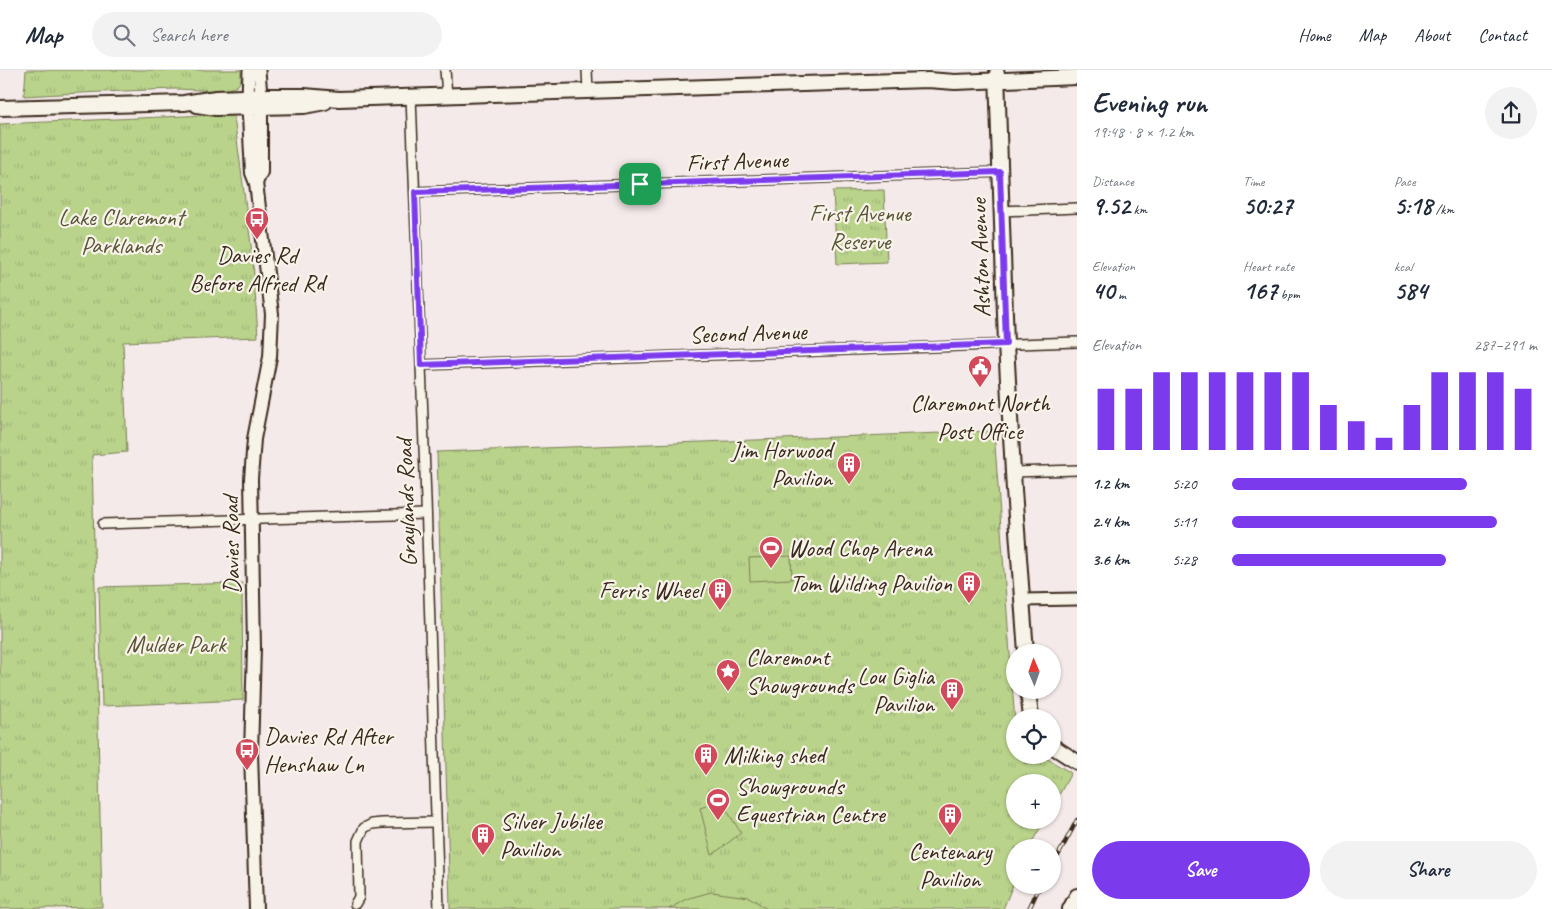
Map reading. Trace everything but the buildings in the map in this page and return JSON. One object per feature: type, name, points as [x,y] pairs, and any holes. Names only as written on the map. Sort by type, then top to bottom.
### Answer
[{"type":"main road","points":[[0,108],[184,103],[216,98],[304,106],[339,99],[928,80],[955,74],[997,76],[1045,72],[1077,76]]},
{"type":"main road","name":"Ashton Avenue","points":[[997,76],[1006,344],[1025,644]]},
{"type":"main road","name":"Davies Road","points":[[255,102],[261,172],[256,183],[272,314],[270,357],[252,449],[254,657],[252,753],[256,909]]},
{"type":"main road","points":[[1061,752],[1077,762]]},
{"type":"main road","points":[[1070,909],[1077,896]]},
{"type":"street","points":[[249,70],[255,102]]},
{"type":"street","points":[[255,102],[259,70]]},
{"type":"street","points":[[446,70],[446,95]]},
{"type":"street","points":[[587,70],[588,92]]},
{"type":"street","name":"Graylands Road","points":[[411,96],[438,909]]},
{"type":"street","name":"First Avenue","points":[[415,192],[1000,172]]},
{"type":"street","points":[[1001,211],[1077,208]]},
{"type":"street","name":"Second Avenue","points":[[421,365],[1077,342]]},
{"type":"street","points":[[1013,472],[1077,470]]},
{"type":"street","points":[[103,524],[426,514]]},
{"type":"street","points":[[1022,600],[1077,599]]},
{"type":"street","points":[[355,904],[359,897],[358,841],[364,828],[372,824],[382,823],[436,822]]},
{"type":"green space","points":[[26,70],[241,70],[241,75],[237,86],[222,90],[174,89],[24,96]]},
{"type":"green space","name":"Lake Claremont Parklands","points":[[231,114],[234,117],[253,260],[258,337],[123,342],[127,452],[92,455],[102,907],[0,909],[0,124]]},
{"type":"green space","name":"First Avenue Reserve","points":[[884,190],[887,262],[837,264],[833,191]]},
{"type":"green space","name":"Claremont Showgrounds","points":[[994,431],[1009,644],[1006,644],[1006,699],[1013,699],[1014,709],[1006,709],[1006,764],[1056,764],[1071,773],[1061,791],[1061,774],[1006,774],[1006,829],[1040,829],[1034,839],[1006,839],[1006,894],[1009,894],[1003,909],[450,909],[437,452]]},
{"type":"green space","name":"Wood Chop Arena","points":[[791,556],[792,579],[750,581],[749,558]]},
{"type":"green space","name":"Mulder Park","points":[[242,583],[243,700],[102,706],[99,587]]},
{"type":"green space","name":"Showgrounds Equestrian Centre","points":[[721,801],[741,833],[712,855],[700,808]]},
{"type":"green space","points":[[711,892],[749,897],[767,909],[669,909],[686,899]]},
{"type":"railway","points":[[1061,850],[1077,820]]},
{"type":"railway","points":[[1029,909],[1036,894]]},
{"type":"place","name":"Davies Rd Before Alfred Rd","points":[[257,240]]},
{"type":"place","name":"Claremont North Post Office","points":[[980,388]]},
{"type":"place","name":"Jim Horwood Pavilion","points":[[849,485]]},
{"type":"place","name":"Wood Chop Arena","points":[[771,569]]},
{"type":"place","name":"Tom Wilding Pavilion","points":[[969,604]]},
{"type":"place","name":"Ferris Wheel","points":[[720,611]]},
{"type":"place","name":"Claremont Showgrounds","points":[[728,692]]},
{"type":"place","name":"Lou Giglia Pavilion","points":[[952,711]]},
{"type":"place","name":"Davies Rd After Henshaw Ln","points":[[247,771]]},
{"type":"place","name":"Milking shed","points":[[706,776]]},
{"type":"place","name":"Showgrounds Equestrian Centre","points":[[718,821]]},
{"type":"place","name":"Centenary Pavilion","points":[[950,836]]},
{"type":"place","name":"Silver Jubilee Pavilion","points":[[483,856]]},
{"type":"route","points":[[1000,172],[1006,344],[421,365],[415,192],[640,184],[1000,172]]}]
